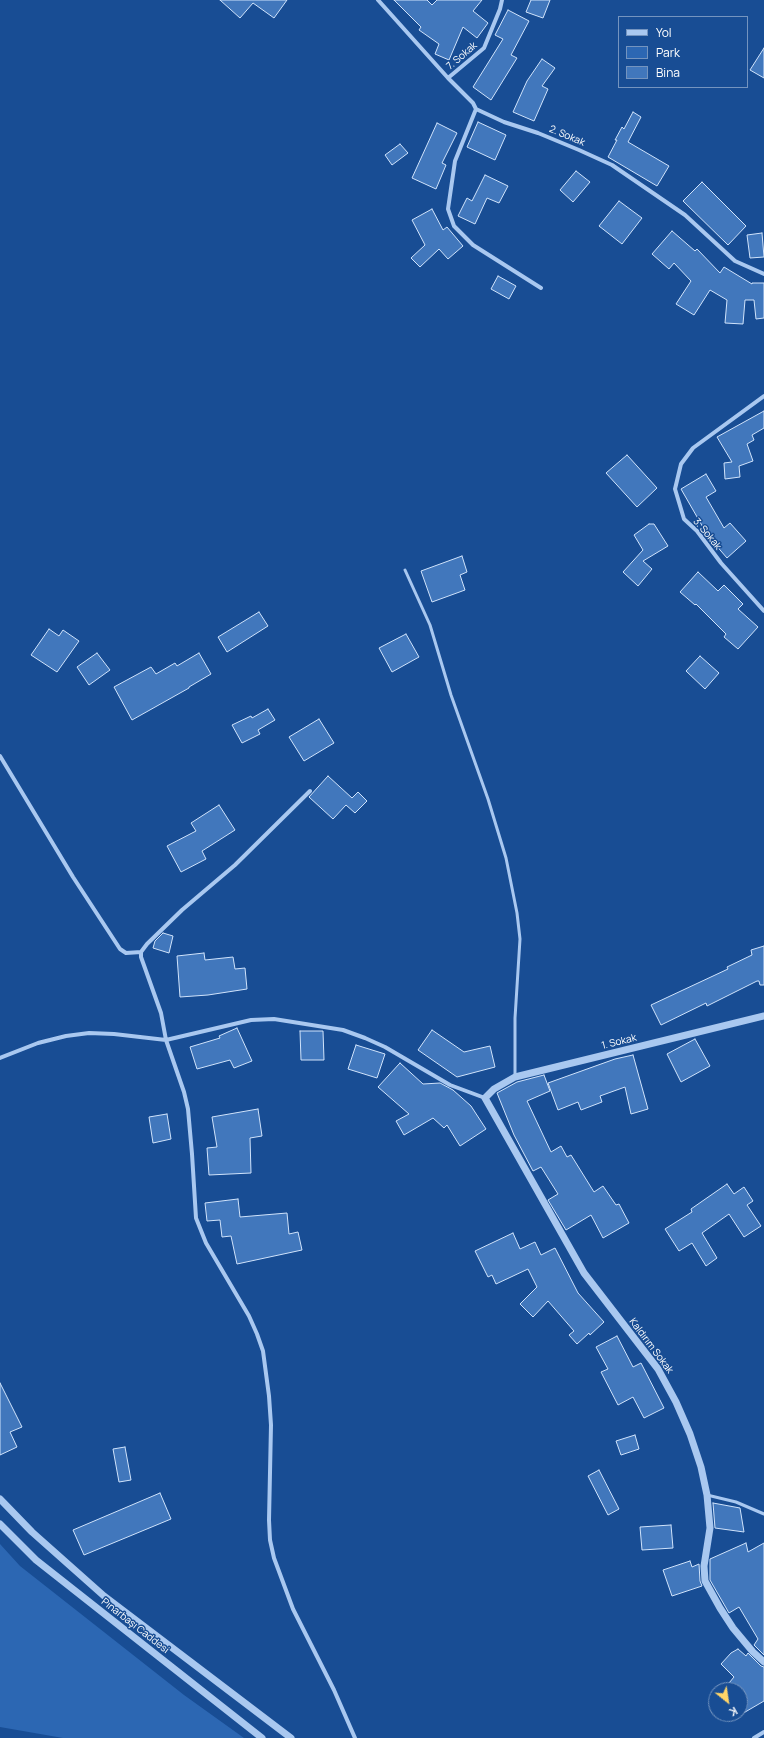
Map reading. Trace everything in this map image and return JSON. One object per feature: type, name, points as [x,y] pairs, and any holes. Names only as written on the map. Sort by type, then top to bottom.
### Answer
[{"type":"street","name":"2. Sokak","points":[[378,0],[448,78],[473,103],[476,109],[504,122],[538,133],[612,165],[685,215],[735,261],[764,274]]},
{"type":"street","name":"7. Sokak","points":[[448,78],[484,48],[500,9],[502,0]]},
{"type":"street","points":[[476,109],[455,161],[448,209],[454,226],[473,245],[541,288]]},
{"type":"street","name":"3. Sokak","points":[[764,396],[693,448],[682,464],[675,489],[684,519],[697,531],[721,563],[764,611]]},
{"type":"street","points":[[0,756],[73,877],[120,949],[126,954],[141,952],[182,910],[235,865],[310,791]]},
{"type":"street","points":[[141,952],[144,967],[161,1013],[166,1040],[184,1092],[188,1109],[196,1218],[206,1243],[249,1316],[258,1334],[263,1351],[271,1426],[270,1540],[274,1558],[293,1609],[334,1690],[355,1738]]},
{"type":"street","name":"1. Sokak","points":[[485,1098],[494,1089],[515,1077],[764,1016]]},
{"type":"street","points":[[0,1058],[38,1043],[66,1036],[89,1033],[114,1034],[166,1040],[251,1020],[274,1019],[343,1030],[365,1038],[385,1047],[450,1085],[485,1098]]},
{"type":"street","name":"Kaldırım Sokak","points":[[485,1098],[584,1272],[598,1293],[658,1369],[666,1382],[690,1434],[701,1466],[707,1495],[710,1528],[704,1566],[705,1581],[733,1628],[753,1652],[764,1662]]},
{"type":"street","points":[[0,1499],[32,1532],[104,1596],[291,1738]]},
{"type":"street","name":"Pınarbaşı Caddesi","points":[[0,1524],[36,1560],[262,1738]]},
{"type":"street","points":[[754,1738],[764,1732]]},
{"type":"lane","points":[[405,570],[430,625],[506,858],[517,913],[520,939],[515,1018],[515,1077]]},
{"type":"lane","points":[[707,1495],[736,1502],[764,1514]]},
{"type":"green space","points":[[0,1544],[20,1566],[184,1695],[244,1738],[63,1738],[0,1727]]},
{"type":"building","points":[[220,0],[287,0],[274,18],[253,3],[240,18]]},
{"type":"building","points":[[394,0],[427,0],[432,5],[437,0],[482,0],[473,11],[488,23],[477,38],[463,27],[449,60],[435,54],[439,44],[419,30],[421,27]]},
{"type":"building","points":[[531,0],[550,0],[543,18],[526,12]]},
{"type":"building","points":[[508,10],[529,21],[511,55],[517,58],[491,100],[473,87],[503,39],[495,35]]},
{"type":"building","points":[[764,48],[764,78],[750,70]]},
{"type":"building","points":[[542,59],[555,68],[542,86],[548,89],[534,121],[513,112],[527,81]]},
{"type":"building","points":[[633,112],[641,117],[628,142],[669,166],[657,186],[608,157],[622,127],[624,129]]},
{"type":"building","points":[[478,122],[506,135],[495,160],[467,147]]},
{"type":"building","points":[[437,123],[457,133],[442,163],[446,165],[436,189],[412,178]]},
{"type":"building","points":[[400,144],[408,153],[392,165],[385,155]]},
{"type":"building","points":[[576,171],[590,182],[573,202],[560,190]]},
{"type":"building","points":[[485,175],[508,186],[499,203],[487,198],[475,224],[458,216],[467,198],[472,201]]},
{"type":"building","points":[[702,182],[746,226],[728,245],[683,201]]},
{"type":"building","points":[[619,201],[642,218],[622,244],[599,226]]},
{"type":"building","points":[[432,209],[443,230],[447,227],[463,246],[448,259],[439,249],[420,267],[411,258],[425,245],[412,220]]},
{"type":"building","points":[[672,231],[695,251],[697,249],[720,273],[724,267],[752,284],[764,283],[764,318],[756,319],[754,300],[745,300],[743,324],[725,323],[727,300],[710,290],[694,315],[676,304],[691,281],[674,263],[669,269],[652,254]]},
{"type":"building","points":[[762,233],[764,257],[750,258],[747,235]]},
{"type":"building","points":[[498,276],[516,286],[509,299],[491,289]]},
{"type":"building","points":[[764,411],[764,428],[752,435],[754,440],[747,444],[753,461],[739,466],[740,477],[725,479],[724,463],[732,462],[717,437]]},
{"type":"building","points":[[627,455],[657,488],[637,507],[606,473]]},
{"type":"building","points":[[706,474],[716,491],[706,497],[724,528],[730,523],[746,541],[727,558],[708,536],[681,489]]},
{"type":"building","points":[[649,524],[654,524],[668,546],[643,561],[652,569],[638,586],[623,572],[643,550],[634,535]]},
{"type":"building","points":[[462,556],[467,572],[460,575],[465,590],[432,602],[421,571]]},
{"type":"building","points":[[698,572],[718,591],[724,585],[743,604],[738,609],[758,627],[738,649],[724,637],[726,634],[696,604],[695,605],[680,592]]},
{"type":"building","points":[[259,612],[268,626],[227,652],[218,637]]},
{"type":"building","points":[[49,629],[59,636],[63,630],[79,641],[57,672],[31,655]]},
{"type":"building","points":[[406,634],[419,657],[392,672],[379,648]]},
{"type":"building","points":[[97,653],[110,670],[89,685],[77,667]]},
{"type":"building","points":[[199,653],[211,674],[132,720],[114,687],[151,667],[156,674],[175,663],[177,666]]},
{"type":"building","points":[[700,656],[719,673],[705,689],[686,671]]},
{"type":"building","points":[[268,709],[275,720],[258,730],[260,734],[242,743],[232,725],[251,716],[252,718]]},
{"type":"building","points":[[319,719],[334,743],[304,761],[289,737]]},
{"type":"building","points":[[328,776],[352,798],[358,792],[367,801],[355,813],[346,805],[333,819],[309,797]]},
{"type":"building","points":[[219,805],[235,830],[202,851],[206,859],[181,872],[167,846],[196,831],[191,823]]},
{"type":"building","points":[[163,933],[173,936],[169,953],[153,948],[155,941]]},
{"type":"building","points":[[764,946],[764,985],[760,985],[759,981],[757,981],[707,1006],[706,1003],[661,1025],[651,1005],[728,969],[727,967],[752,955],[751,950]]},
{"type":"building","points":[[204,953],[205,960],[233,957],[235,969],[245,968],[247,989],[208,995],[180,997],[177,956]]},
{"type":"building","points":[[237,1028],[252,1061],[234,1068],[230,1060],[197,1069],[190,1047],[220,1038],[219,1036]]},
{"type":"building","points":[[432,1030],[464,1052],[490,1046],[495,1067],[457,1077],[418,1050]]},
{"type":"building","points":[[300,1031],[323,1031],[324,1060],[301,1060]]},
{"type":"building","points":[[695,1039],[710,1066],[681,1082],[667,1054]]},
{"type":"building","points":[[356,1045],[385,1054],[377,1078],[348,1069]]},
{"type":"building","points":[[633,1055],[648,1109],[631,1114],[625,1087],[600,1096],[602,1102],[581,1110],[578,1102],[558,1110],[548,1083],[615,1059]]},
{"type":"building","points":[[400,1063],[423,1084],[440,1083],[453,1090],[471,1106],[486,1129],[460,1146],[447,1125],[444,1128],[433,1118],[404,1135],[396,1121],[409,1114],[378,1087]]},
{"type":"building","points":[[544,1075],[550,1091],[527,1101],[551,1152],[561,1146],[567,1157],[571,1155],[594,1192],[603,1186],[616,1205],[619,1204],[629,1223],[603,1238],[591,1215],[566,1230],[548,1200],[558,1194],[541,1167],[533,1171],[514,1135],[497,1093],[517,1082]]},
{"type":"building","points":[[258,1109],[262,1136],[250,1138],[251,1173],[209,1175],[207,1148],[217,1147],[212,1117]]},
{"type":"building","points":[[167,1114],[171,1139],[153,1143],[149,1117]]},
{"type":"building","points":[[727,1184],[734,1194],[744,1187],[753,1201],[747,1205],[761,1226],[744,1237],[729,1214],[702,1233],[717,1258],[706,1266],[692,1243],[679,1251],[665,1229],[692,1212],[691,1209]]},
{"type":"building","points":[[238,1199],[240,1217],[287,1213],[289,1234],[298,1232],[302,1250],[237,1264],[231,1236],[222,1237],[220,1220],[207,1221],[205,1203]]},
{"type":"building","points":[[513,1233],[520,1249],[535,1242],[541,1255],[555,1248],[578,1293],[604,1322],[590,1335],[589,1333],[577,1344],[569,1335],[574,1331],[548,1301],[533,1317],[520,1304],[537,1287],[528,1269],[496,1284],[492,1275],[488,1277],[475,1251]]},
{"type":"building","points":[[617,1336],[633,1367],[641,1363],[664,1408],[644,1418],[633,1397],[618,1405],[601,1372],[608,1369],[596,1347]]},
{"type":"building","points":[[0,1383],[22,1427],[10,1432],[17,1447],[0,1455]]},
{"type":"building","points":[[635,1435],[639,1449],[621,1455],[616,1441]]},
{"type":"building","points":[[125,1447],[131,1480],[119,1482],[113,1449]]},
{"type":"building","points":[[599,1470],[619,1509],[608,1515],[588,1476]]},
{"type":"building","points":[[160,1493],[171,1519],[84,1555],[73,1530]]},
{"type":"building","points":[[713,1503],[740,1508],[744,1532],[715,1528]]},
{"type":"building","points":[[671,1525],[673,1548],[642,1550],[640,1527]]},
{"type":"building","points":[[746,1543],[748,1552],[764,1543],[764,1655],[754,1645],[758,1639],[739,1607],[729,1613],[710,1580],[710,1559]]},
{"type":"building","points":[[690,1561],[692,1567],[699,1564],[700,1581],[702,1586],[672,1596],[663,1570]]},
{"type":"building","points":[[738,1649],[746,1656],[748,1653],[761,1666],[764,1667],[764,1701],[748,1710],[748,1682],[730,1682],[734,1677],[721,1664],[731,1653]]}]
